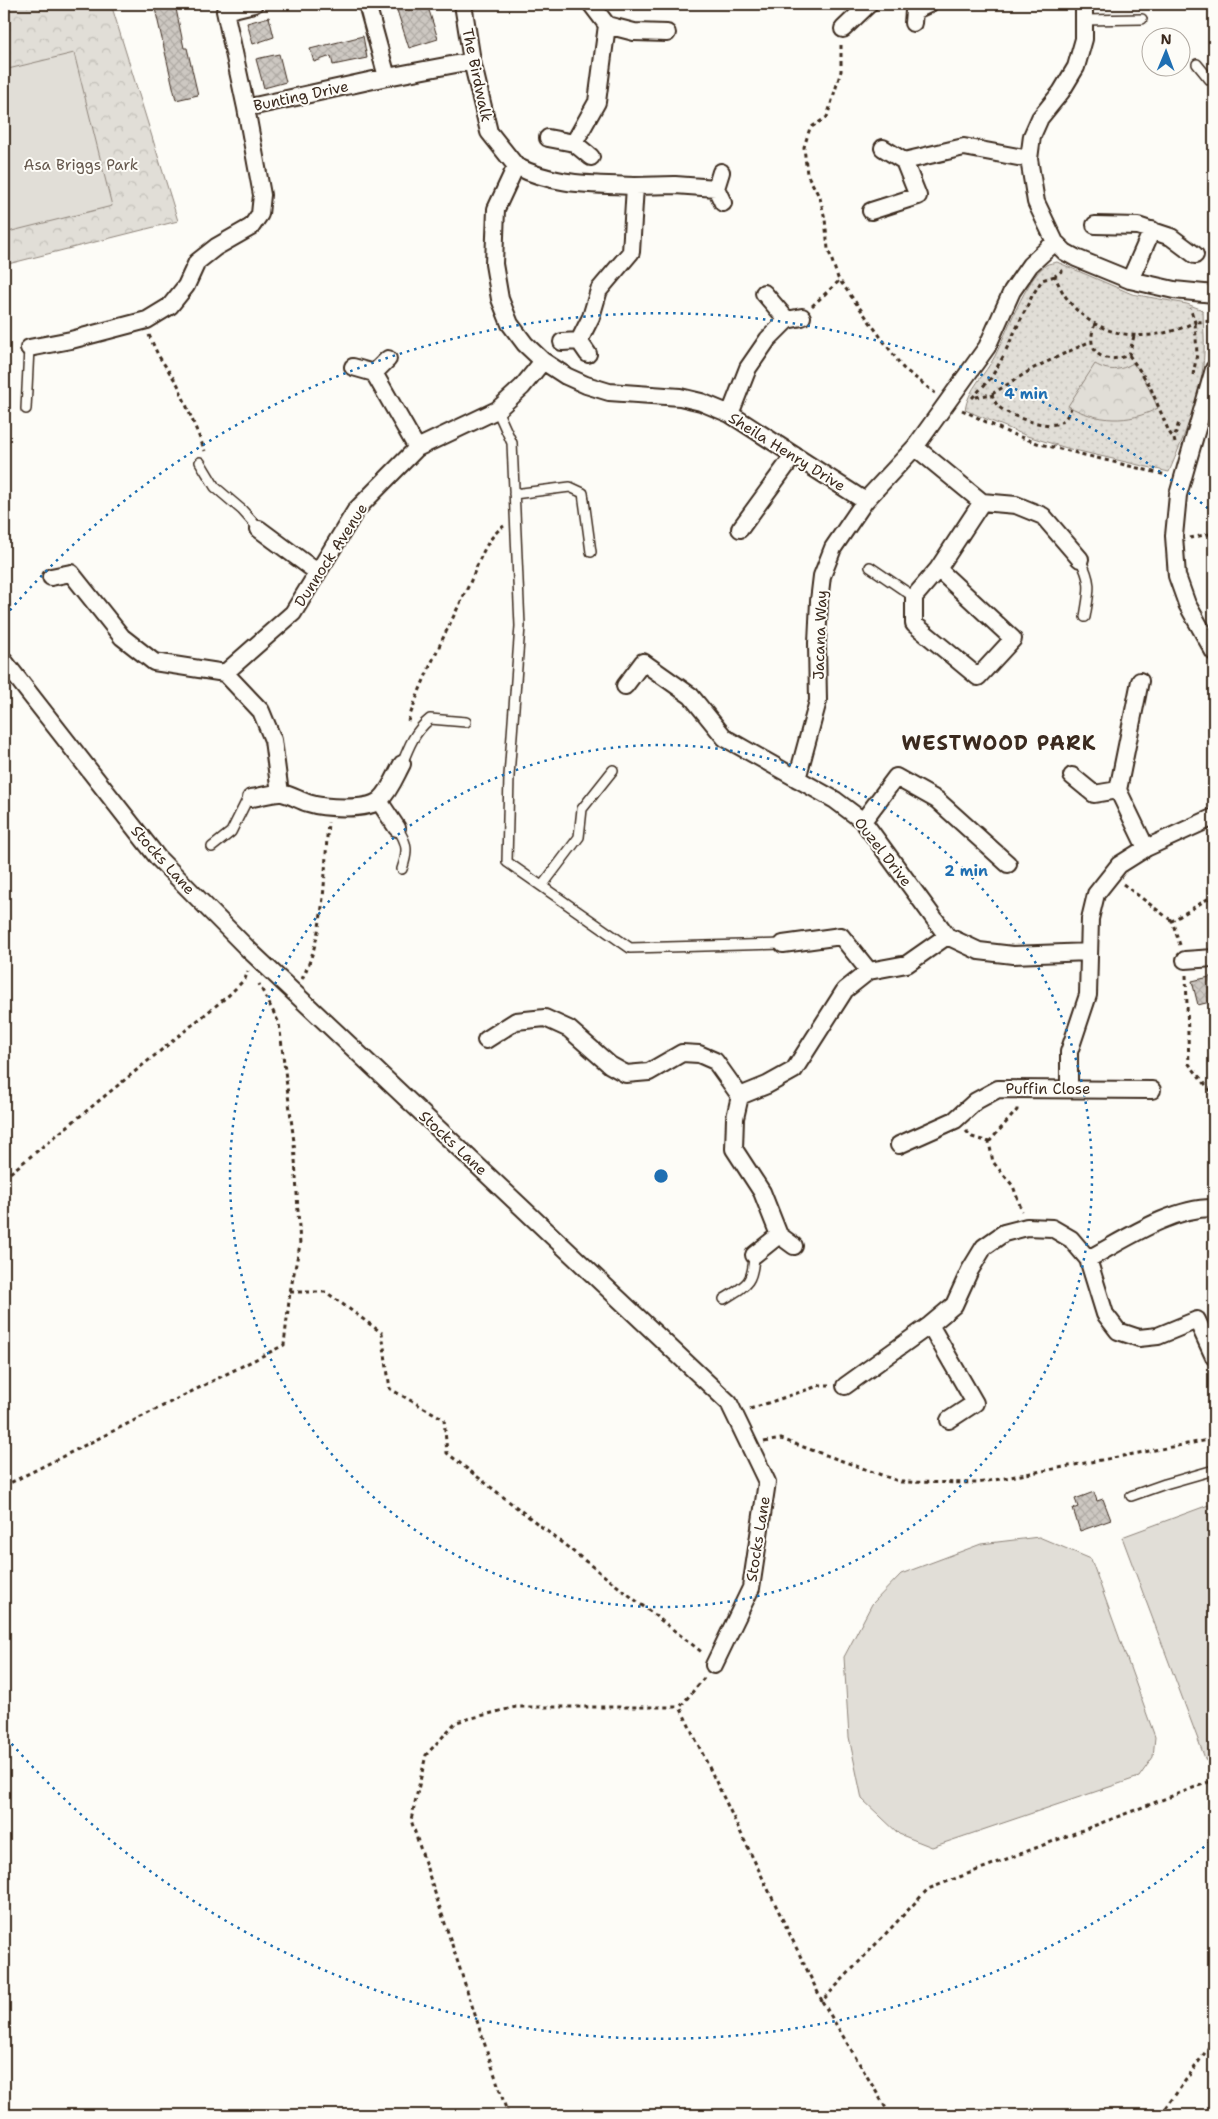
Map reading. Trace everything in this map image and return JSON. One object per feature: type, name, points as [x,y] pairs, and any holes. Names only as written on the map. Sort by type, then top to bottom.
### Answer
[{"type":"street","points":[[246,108],[225,12],[254,4]]},
{"type":"street","points":[[367,4],[387,77]]},
{"type":"street","name":"The Birdwalk","points":[[463,4],[472,61],[489,132],[516,166]]},
{"type":"street","points":[[591,4],[607,25],[634,32],[667,33]]},
{"type":"street","points":[[843,29],[869,4]]},
{"type":"street","points":[[912,12],[929,4]]},
{"type":"street","points":[[1084,12],[1084,39],[1076,68],[1061,92],[1040,118],[1032,136],[1029,159],[1036,202],[1055,242],[1065,252],[1076,258],[1130,280],[1181,291],[1214,294]]},
{"type":"street","points":[[574,143],[597,102],[607,25]]},
{"type":"street","name":"Bunting Drive","points":[[29,348],[71,340],[148,320],[170,306],[186,286],[197,262],[216,247],[251,226],[260,214],[262,195],[246,108],[387,77],[472,61]]},
{"type":"street","points":[[548,138],[574,143],[591,156]]},
{"type":"street","points":[[904,161],[964,147],[1029,159]]},
{"type":"street","points":[[871,211],[918,196],[904,161],[883,148]]},
{"type":"street","points":[[516,166],[536,176],[570,183],[634,186],[675,185],[716,188]]},
{"type":"street","name":"Sheila Henry Drive","points":[[516,166],[496,209],[494,264],[500,299],[510,324],[524,344],[543,361],[586,386],[609,392],[680,397],[701,402],[730,414],[865,501]]},
{"type":"street","points":[[721,172],[716,188],[724,203]]},
{"type":"street","points":[[562,342],[583,347],[600,290],[631,252],[634,186]]},
{"type":"street","points":[[1096,225],[1138,226],[1152,230],[1171,238],[1195,255]]},
{"type":"street","points":[[1130,280],[1152,230]]},
{"type":"street","name":"Jacana Way","points":[[797,779],[818,701],[817,643],[822,576],[833,548],[865,501],[915,447],[947,403],[987,347],[1012,291],[1030,265],[1055,242]]},
{"type":"street","points":[[730,414],[748,368],[768,339],[794,319],[764,293]]},
{"type":"street","points":[[374,373],[388,359]]},
{"type":"street","name":"Dunnock Avenue","points":[[225,673],[293,613],[356,510],[418,448],[497,410],[522,387],[543,361]]},
{"type":"street","points":[[353,367],[374,373],[418,448]]},
{"type":"street","points":[[1214,369],[1178,494],[1174,540],[1177,576],[1187,604],[1214,652]]},
{"type":"street","points":[[915,447],[982,502],[1016,505],[1044,516],[1080,560]]},
{"type":"street","points":[[740,529],[794,454]]},
{"type":"street","points":[[938,569],[1013,639],[978,676],[914,624],[914,597],[938,569],[982,502]]},
{"type":"street","points":[[259,529],[317,572]]},
{"type":"street","points":[[51,577],[74,566],[122,637],[154,662],[225,673],[261,711],[273,740],[280,793]]},
{"type":"street","name":"Stocks Lane","points":[[4,661],[158,858],[298,997],[729,1403],[768,1482],[750,1588],[714,1665]]},
{"type":"street","name":"Ouzel Drive","points":[[624,686],[643,662],[691,696],[725,738],[835,800],[863,821],[947,936],[979,952],[1013,955],[1089,952]]},
{"type":"street","points":[[1140,681],[1118,790],[1146,848]]},
{"type":"street","points":[[252,798],[280,793],[309,804],[329,807],[359,806],[379,802],[402,764]]},
{"type":"street","points":[[863,821],[896,776],[937,800],[1008,864]]},
{"type":"street","points":[[1072,776],[1094,794],[1118,790]]},
{"type":"street","points":[[379,802],[397,828]]},
{"type":"street","points":[[1069,1089],[1069,1052],[1088,995],[1090,919],[1096,894],[1119,865],[1146,848],[1214,817]]},
{"type":"street","points":[[783,944],[841,936],[868,971]]},
{"type":"street","points":[[740,1096],[767,1085],[794,1070],[845,990],[868,971],[907,964],[947,936]]},
{"type":"street","points":[[1185,960],[1214,958]]},
{"type":"street","points":[[486,1040],[516,1021],[546,1018],[569,1029],[610,1065],[626,1074],[649,1072],[682,1053],[699,1054],[716,1061],[740,1096],[734,1118],[734,1149],[762,1192],[779,1235],[794,1246]]},
{"type":"street","name":"Puffin Close","points":[[899,1145],[955,1120],[976,1101],[998,1089],[1152,1090]]},
{"type":"street","points":[[1088,1259],[1161,1221],[1203,1208],[1214,1208]]},
{"type":"street","points":[[845,1386],[930,1325],[954,1305],[970,1270],[984,1247],[1004,1233],[1028,1227],[1052,1228],[1071,1239],[1088,1259],[1105,1314],[1118,1331],[1139,1338],[1158,1336],[1197,1320],[1214,1357]]},
{"type":"street","points":[[754,1255],[779,1235]]},
{"type":"street","points":[[930,1325],[975,1403],[949,1420]]},
{"type":"lane","points":[[1084,12],[1142,19]]},
{"type":"lane","points":[[1197,64],[1210,80],[1214,80]]},
{"type":"lane","points":[[26,409],[29,348]]},
{"type":"lane","points":[[497,410],[512,443],[520,626],[509,776],[508,862],[630,948],[783,944]]},
{"type":"lane","points":[[200,462],[215,487],[242,510],[259,529]]},
{"type":"lane","points":[[514,494],[570,487],[583,494],[591,552]]},
{"type":"lane","points":[[1080,560],[1088,574],[1090,586],[1084,617]]},
{"type":"lane","points":[[870,567],[914,597]]},
{"type":"lane","points":[[402,764],[419,728],[430,720],[466,722]]},
{"type":"lane","points":[[542,886],[578,837],[582,809],[613,770]]},
{"type":"lane","points":[[212,846],[231,832],[246,802],[252,798]]},
{"type":"lane","points":[[397,828],[408,849],[402,869]]},
{"type":"lane","points":[[724,1299],[751,1279],[754,1255]]},
{"type":"lane","points":[[1131,1496],[1214,1470]]},
{"type":"path","points":[[843,29],[840,50],[841,71],[837,88],[827,116],[810,128],[804,147],[807,174],[820,198],[825,220],[828,249],[839,281],[903,368],[947,403]]},
{"type":"path","points":[[969,401],[981,391],[999,365],[1032,296],[1042,280],[1055,276],[1070,267],[1076,258]]},
{"type":"path","points":[[1055,276],[1060,290],[1072,305],[1095,324],[1108,331],[1134,336],[1159,334],[1183,328],[1195,322],[1214,322]]},
{"type":"path","points":[[794,319],[839,281]]},
{"type":"path","points":[[1181,291],[1194,314],[1195,322],[1197,354],[1192,381]]},
{"type":"path","points":[[142,321],[158,356],[178,385],[206,454]]},
{"type":"path","points":[[1095,324],[1091,334],[1094,351],[1101,357],[1110,360],[1129,355]]},
{"type":"path","points":[[1134,336],[1129,355],[1149,384],[1177,447]]},
{"type":"path","points":[[974,397],[992,394],[1034,368],[1091,342]]},
{"type":"path","points":[[992,394],[996,404],[1006,412],[1024,420],[1057,424],[1067,418],[1071,408]]},
{"type":"path","points":[[963,406],[961,411],[1040,444],[1170,476]]},
{"type":"path","points":[[1174,439],[1180,421]]},
{"type":"path","points":[[410,744],[404,735],[427,671],[446,630],[494,532],[515,519]]},
{"type":"path","points":[[1174,540],[1214,534]]},
{"type":"path","points":[[298,997],[300,984],[309,966],[320,926],[329,807]]},
{"type":"path","points":[[1111,875],[1172,921],[1185,960],[1189,1064],[1214,1095]]},
{"type":"path","points":[[1172,921],[1214,895]]},
{"type":"path","points":[[4,1178],[229,995],[245,979],[251,966],[255,974]]},
{"type":"path","points":[[4,1486],[284,1345],[290,1292],[300,1245],[294,1142],[279,1023],[259,982]]},
{"type":"path","points":[[989,1142],[1017,1110],[1018,1089]]},
{"type":"path","points":[[955,1120],[972,1136],[989,1142]]},
{"type":"path","points":[[989,1142],[993,1162],[1013,1186],[1028,1227]]},
{"type":"path","points":[[290,1292],[326,1292],[382,1333],[390,1389],[444,1419],[447,1453],[705,1655],[714,1665],[680,1707]]},
{"type":"path","points":[[734,1415],[821,1385],[845,1386]]},
{"type":"path","points":[[749,1444],[781,1439],[901,1482],[978,1483],[1214,1439]]},
{"type":"path","points":[[508,2115],[411,1820],[426,1755],[456,1722],[516,1707],[680,1707]]},
{"type":"path","points":[[680,1707],[822,2001],[890,2115]]},
{"type":"path","points":[[822,2001],[928,1888],[1214,1780]]},
{"type":"path","points":[[1161,2115],[1214,2040]]},
{"type":"green space","name":"Asa Briggs Park","points":[[4,4],[111,4],[178,221],[4,265]]},
{"type":"green space","points":[[74,53],[112,206],[4,233],[4,70]]},
{"type":"green space","points":[[1057,262],[1132,294],[1187,304],[1203,310],[1204,348],[1200,383],[1192,414],[1169,472],[1070,449],[1027,436],[965,410],[973,389],[995,356],[1017,307],[1031,282],[1046,265]]},
{"type":"green space","points":[[1133,363],[1142,374],[1158,408],[1136,417],[1113,419],[1090,415],[1068,406],[1095,364],[1114,370],[1124,368]]},
{"type":"green space","points":[[1214,1503],[1214,1758],[1206,1761],[1122,1537]]},
{"type":"green space","points":[[1039,1537],[1091,1559],[1155,1737],[1153,1757],[1139,1777],[932,1847],[899,1834],[862,1799],[849,1737],[844,1657],[872,1604],[901,1574],[981,1544]]},
{"type":"building","points":[[154,4],[175,4],[184,48],[187,48],[198,95],[176,100]]},
{"type":"building","points":[[395,4],[427,4],[438,39],[409,48]]},
{"type":"building","points":[[269,17],[274,37],[253,44],[247,23]]},
{"type":"building","points":[[363,36],[367,58],[333,65],[331,56],[314,62],[310,49]]},
{"type":"building","points":[[279,54],[286,82],[264,88],[256,59]]},
{"type":"building","points":[[1214,976],[1214,1001],[1198,1005],[1192,981]]},
{"type":"building","points":[[1094,1492],[1097,1501],[1103,1499],[1111,1520],[1080,1531],[1073,1509],[1078,1507],[1075,1499]]},
{"type":"district","name":"WESTWOOD PARK","points":[[999,743]]}]
